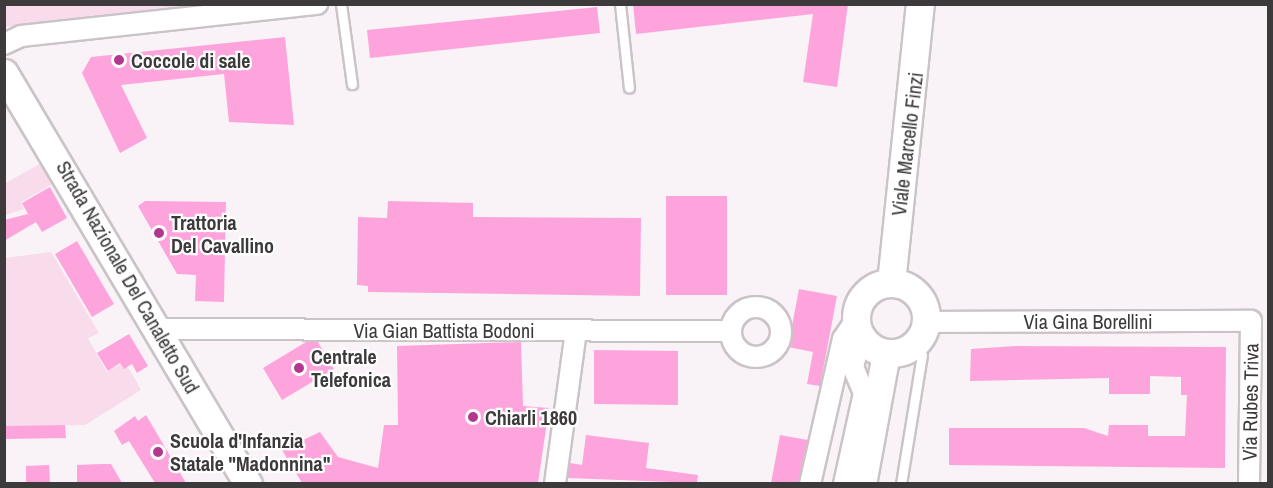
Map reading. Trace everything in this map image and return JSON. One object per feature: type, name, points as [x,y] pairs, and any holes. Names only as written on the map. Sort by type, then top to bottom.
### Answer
[{"type":"street","points":[[4,44],[21,36],[317,4]]},
{"type":"street","name":"Viale Marcello Finzi","points":[[891,283],[920,4]]},
{"type":"street","name":"Strada Nazionale Del Canaletto Sud","points":[[4,73],[248,483]]},
{"type":"street","points":[[820,426],[853,367],[864,295],[891,283],[919,297],[925,322],[914,344],[886,353]]},
{"type":"street","name":"Via Gina Borellini","points":[[925,322],[1251,321]]},
{"type":"street","name":"Via Rubes Triva","points":[[1248,483],[1251,321]]},
{"type":"street","points":[[858,328],[886,353]]},
{"type":"street","points":[[810,483],[820,426],[843,339],[858,328]]},
{"type":"street","name":"Via Gian Battista Bodoni","points":[[157,329],[731,331]]},
{"type":"street","points":[[555,483],[576,330]]},
{"type":"street","points":[[862,483],[886,353]]},
{"type":"street","points":[[844,483],[864,393],[853,367]]},
{"type":"lane","points":[[341,4],[352,84]]},
{"type":"lane","points":[[620,4],[630,88]]},
{"type":"lane","points":[[901,483],[922,355]]},
{"type":"shaded area","points":[[5,4],[220,4],[220,5],[5,27]]},
{"type":"shaded area","points":[[43,162],[56,182],[21,202],[24,209],[5,215],[4,184]]},
{"type":"shaded area","points":[[51,252],[99,333],[88,338],[107,372],[121,364],[129,369],[141,390],[85,425],[5,426],[5,258]]},
{"type":"building","points":[[633,4],[848,4],[837,87],[803,82],[813,14],[636,34]]},
{"type":"building","points":[[597,7],[600,33],[370,58],[367,30]]},
{"type":"building","points":[[285,37],[294,125],[229,122],[224,74],[121,85],[147,138],[120,153],[82,73],[91,57]]},
{"type":"building","points":[[50,187],[67,218],[42,232],[36,222],[4,241],[4,220],[28,214],[22,203]]},
{"type":"building","points":[[666,196],[727,196],[727,295],[666,295]]},
{"type":"building","points":[[145,201],[226,202],[224,302],[195,301],[196,275],[177,274],[138,206]]},
{"type":"building","points":[[388,201],[473,203],[473,217],[641,218],[640,296],[368,292],[368,286],[357,285],[358,217],[387,218]]},
{"type":"building","points":[[77,241],[114,304],[92,317],[55,254]]},
{"type":"building","points":[[799,289],[837,296],[820,386],[807,384],[813,352],[788,347]]},
{"type":"building","points":[[129,334],[148,366],[137,373],[132,364],[124,369],[120,363],[108,371],[97,353]]},
{"type":"building","name":"Centrale Telefonica","points":[[306,342],[318,342],[334,369],[282,400],[263,368]]},
{"type":"building","name":"Chiarli 1860","points":[[521,342],[523,406],[549,408],[538,483],[302,483],[282,450],[320,432],[338,457],[378,468],[384,425],[398,425],[397,346]]},
{"type":"building","points":[[1015,346],[1226,347],[1225,468],[949,465],[949,428],[1084,428],[1108,436],[1109,425],[1148,425],[1148,436],[1185,436],[1187,395],[1181,395],[1181,377],[1150,376],[1150,394],[1109,394],[1109,378],[970,381],[971,349]]},
{"type":"building","points":[[594,350],[678,351],[678,405],[594,404]]},
{"type":"building","points":[[146,415],[186,483],[155,483],[129,441],[122,445],[114,431],[135,416],[138,421]]},
{"type":"building","points":[[65,425],[66,438],[4,439],[4,426]]},
{"type":"building","points":[[586,435],[649,443],[646,468],[698,475],[697,483],[568,478],[570,463],[582,465]]},
{"type":"building","points":[[780,435],[808,440],[798,483],[771,483]]},
{"type":"building","points":[[111,464],[122,483],[77,483],[77,465]]},
{"type":"building","points":[[49,465],[50,483],[26,483],[26,466]]},
{"type":"place","name":"Coccole di sale","points":[[119,60]]},
{"type":"place","name":"Trattoria Del Cavallino","points":[[159,233]]},
{"type":"place","name":"Centrale Telefonica","points":[[299,368]]},
{"type":"place","name":"Chiarli 1860","points":[[473,417]]},
{"type":"place","name":"Scuola d'Infanzia Statale \"Madonnina\"","points":[[158,452]]}]
